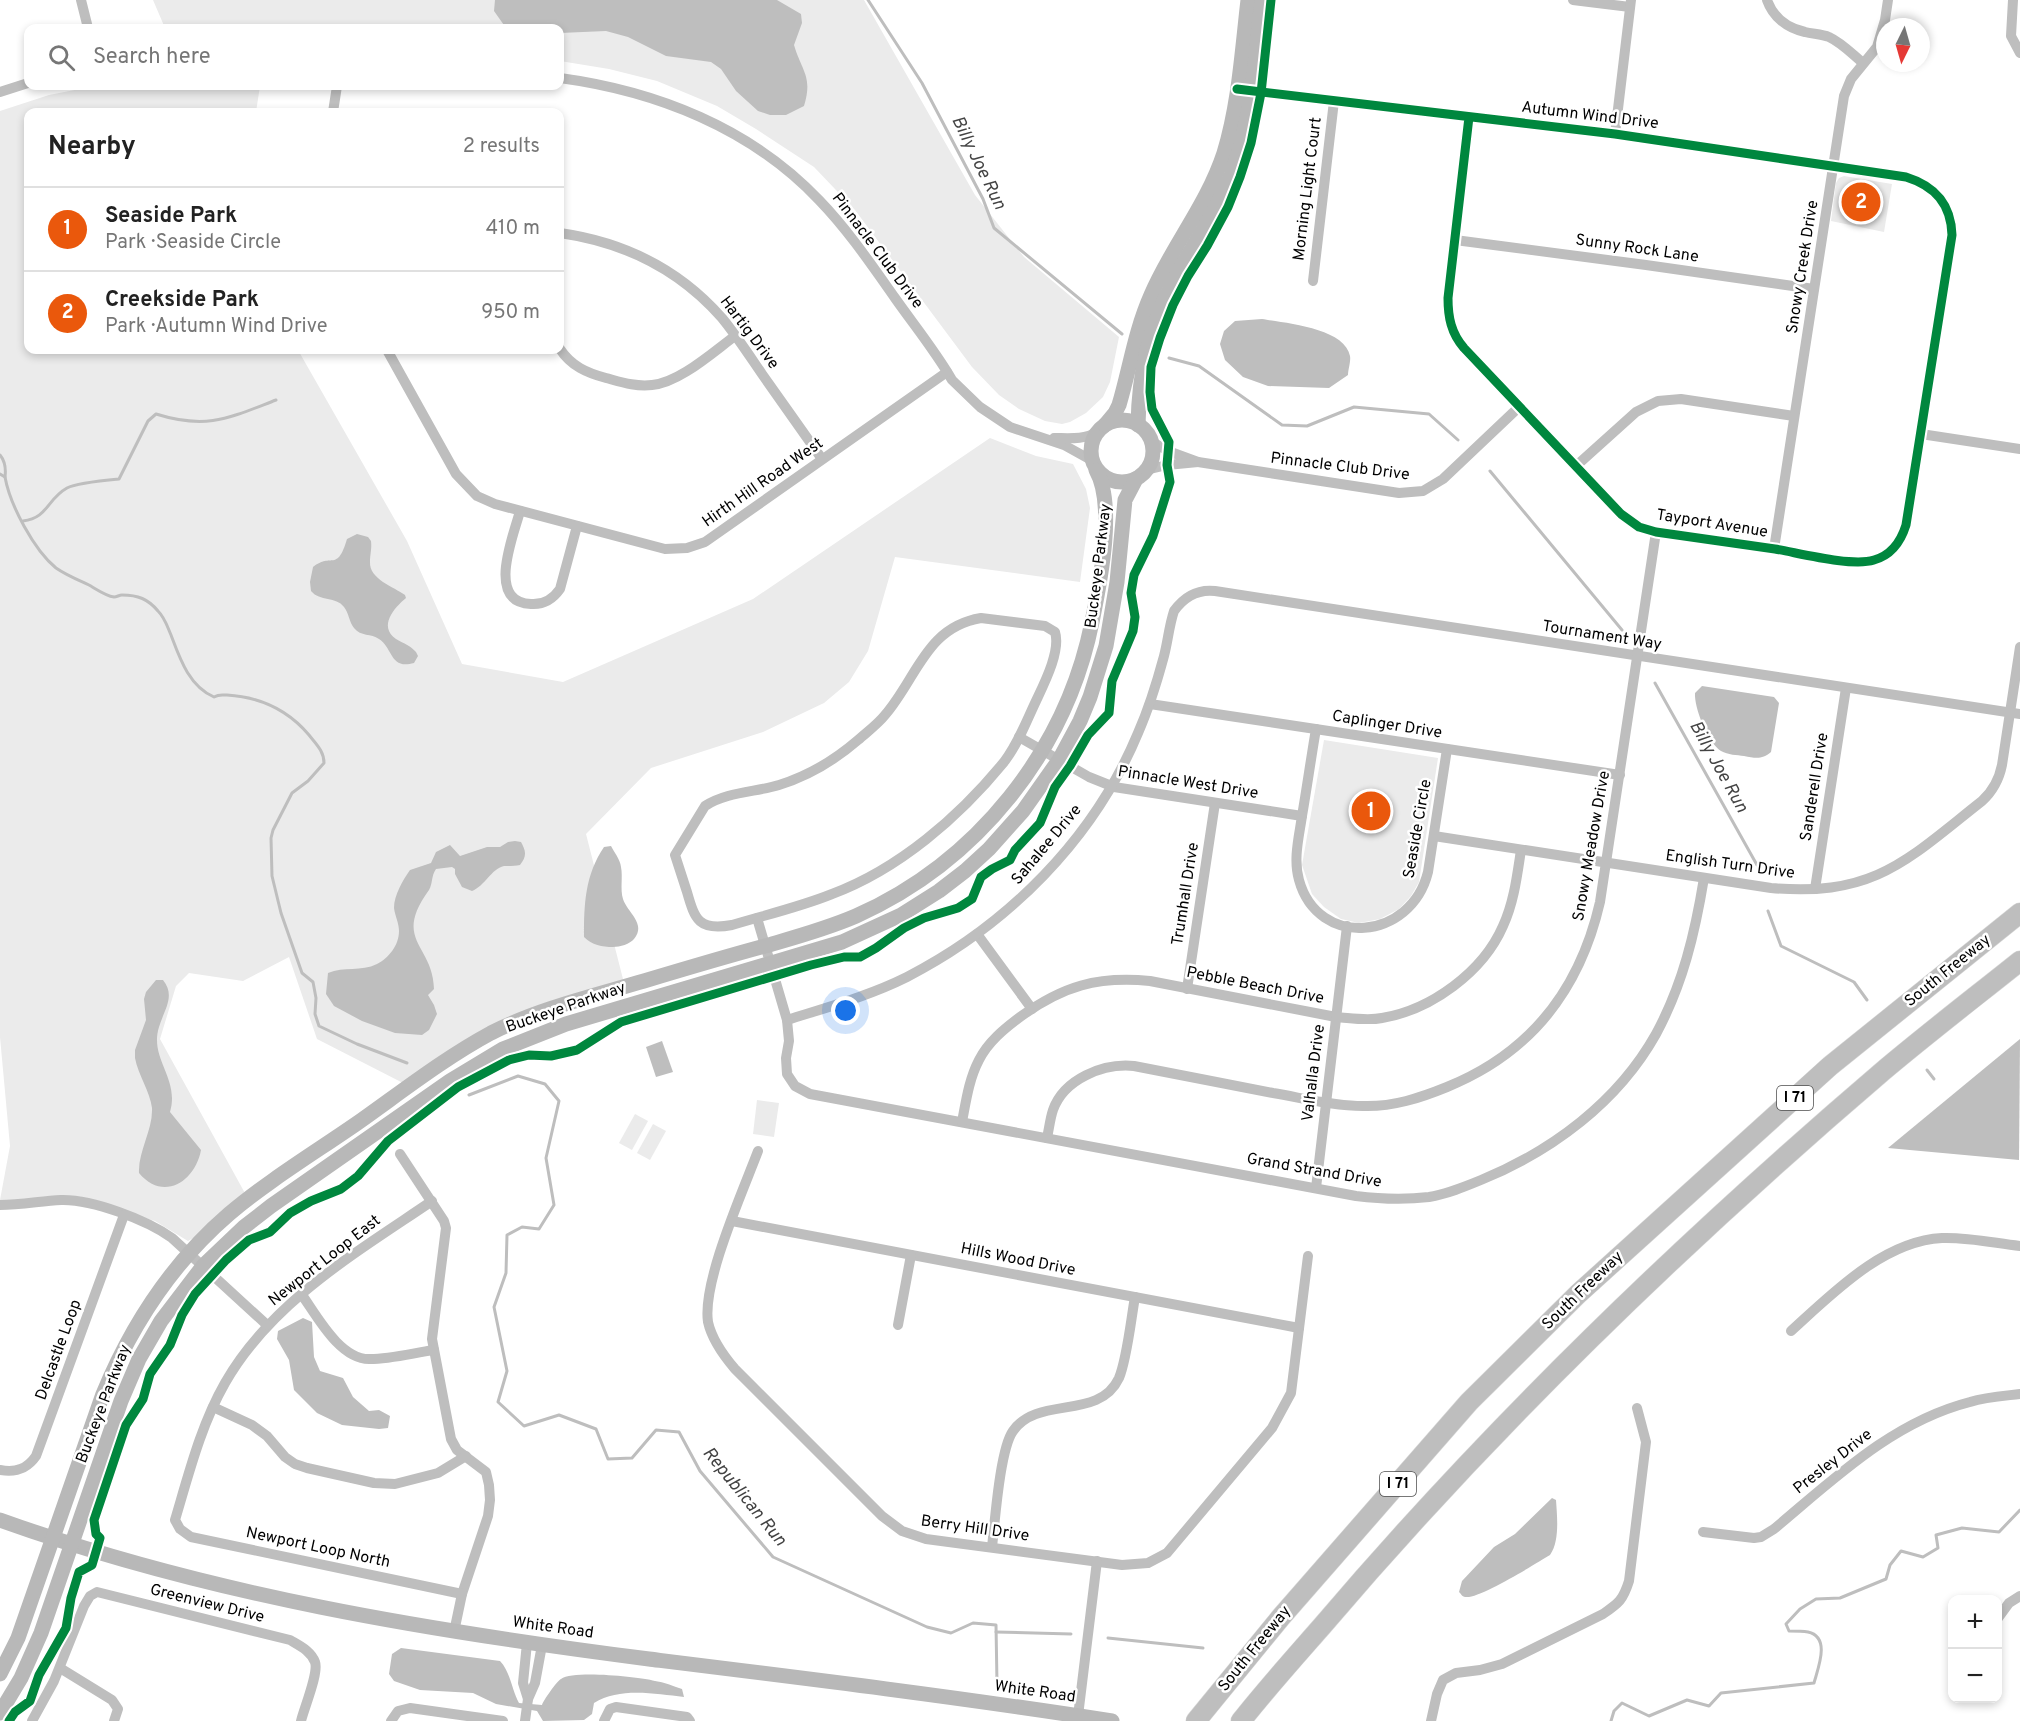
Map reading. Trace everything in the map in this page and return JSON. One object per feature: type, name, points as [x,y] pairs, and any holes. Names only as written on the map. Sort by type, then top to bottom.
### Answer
[{"type":"highway","name":"South Freeway","points":[[1201,1716],[1281,1617],[1469,1402],[1578,1294],[1830,1066],[2020,913]]},
{"type":"highway","name":"I 71","points":[[1244,1717],[1384,1552],[1475,1454],[1606,1322],[1740,1196],[1808,1136],[1886,1068],[2020,961]]},
{"type":"street","points":[[81,0],[87,24]]},
{"type":"street","points":[[1138,425],[1140,380],[1151,335],[1171,286],[1207,226],[1223,194],[1239,149],[1248,0]]},
{"type":"street","points":[[1101,429],[1118,420],[1132,422],[1146,432],[1151,441],[1152,458],[1141,475],[1120,483],[1103,476],[1094,465],[1090,450],[1092,441],[1101,429],[1115,413],[1119,405],[1133,346],[1151,295],[1196,217],[1218,170],[1244,90],[1262,0]]},
{"type":"street","points":[[1573,0],[1630,3],[1616,134]]},
{"type":"street","points":[[1767,0],[1770,8],[1784,23],[1802,32],[1828,36],[1843,45],[1863,63]]},
{"type":"street","name":"Snowy Creek Drive","points":[[1774,549],[1844,96],[1851,79],[1877,46],[1888,0]]},
{"type":"street","points":[[2013,0],[2011,36],[2020,53]]},
{"type":"street","name":"Pinnacle Club Drive","points":[[564,79],[631,91],[664,102],[731,132],[761,151],[818,198],[843,226],[952,380],[980,407],[1010,427],[1074,449],[1094,465]]},
{"type":"street","points":[[0,92],[24,84]]},
{"type":"street","points":[[334,108],[336,90]]},
{"type":"street","name":"Autumn Wind Drive","points":[[1244,90],[1616,134],[1906,177],[1934,191]]},
{"type":"street","name":"Morning Light Court","points":[[1313,280],[1334,101]]},
{"type":"street","name":"Tayport Avenue","points":[[1469,117],[1448,298],[1450,325],[1460,343],[1621,514],[1639,527],[1656,532],[1859,562],[1882,557],[1902,539],[1952,235],[1946,205],[1934,191]]},
{"type":"street","name":"Hartig Drive","points":[[564,234],[618,246],[656,264],[676,276],[709,304],[735,336],[822,459]]},
{"type":"street","name":"Sunny Rock Lane","points":[[1455,240],[1814,289]]},
{"type":"street","points":[[564,354],[575,366],[588,373],[632,385],[650,386],[673,379],[735,336]]},
{"type":"street","name":"Hirth Hill Road West","points":[[389,354],[462,482],[484,500],[664,549],[687,548],[705,542],[947,372]]},
{"type":"street","points":[[1576,466],[1636,412],[1658,401],[1681,399],[1794,416]]},
{"type":"street","name":"Pinnacle Club Drive","points":[[1151,441],[1168,451],[1198,462],[1399,493],[1423,491],[1443,479],[1520,407]]},
{"type":"street","name":"Pinnacle Club Drive","points":[[1046,438],[1080,438],[1091,436],[1101,429]]},
{"type":"street","points":[[1921,434],[2020,448]]},
{"type":"street","name":"Pinnacle Club Drive","points":[[1141,475],[1167,465],[1198,462]]},
{"type":"street","name":"Buckeye Parkway","points":[[0,1674],[18,1638],[103,1394],[120,1355],[153,1298],[188,1253],[245,1202],[441,1063],[494,1032],[560,1006],[807,934],[852,918],[892,898],[928,876],[962,848],[996,814],[1029,772],[1058,723],[1076,682],[1088,640],[1107,508],[1101,479],[1094,465]]},
{"type":"street","name":"Buckeye Parkway","points":[[0,1713],[21,1678],[41,1633],[121,1401],[139,1359],[161,1321],[203,1266],[244,1227],[271,1206],[450,1080],[503,1049],[566,1024],[813,952],[860,934],[901,915],[939,891],[973,864],[1009,828],[1034,798],[1059,760],[1090,697],[1106,646],[1117,582],[1125,500],[1141,475]]},
{"type":"street","points":[[520,511],[504,576],[513,596],[526,603],[545,602],[560,589],[573,525]]},
{"type":"street","name":"Snowy Meadow Drive","points":[[1047,1138],[1053,1110],[1061,1096],[1084,1077],[1114,1066],[1134,1066],[1326,1102],[1376,1106],[1422,1097],[1460,1082],[1497,1061],[1530,1035],[1557,1004],[1569,985],[1588,947],[1598,910],[1656,532]]},
{"type":"street","name":"Tournament Way","points":[[1183,600],[1208,590],[2015,713]]},
{"type":"street","name":"Sahalee Drive","points":[[787,1020],[867,994],[906,977],[944,956],[1013,906],[1043,877],[1071,845],[1111,786],[1137,736],[1150,704],[1165,654],[1172,618],[1183,600]]},
{"type":"street","points":[[981,618],[1045,626],[1055,632],[1056,650],[1019,737],[1004,761],[962,807],[922,842],[882,872],[833,894],[757,918],[719,927],[703,923],[694,915],[675,855],[699,814],[710,802],[782,784],[821,767],[858,741],[885,715],[934,642],[960,623],[981,618]]},
{"type":"street","name":"English Turn Drive","points":[[1434,837],[1779,889],[1845,886],[1886,872],[1912,856],[1987,797],[1996,785],[2015,713],[2020,647]]},
{"type":"street","name":"Sanderell Drive","points":[[1815,889],[1846,688]]},
{"type":"street","name":"Caplinger Drive","points":[[1150,704],[1620,775]]},
{"type":"street","name":"Seaside Circle","points":[[1316,729],[1296,866],[1301,887],[1318,911],[1336,922],[1359,928],[1377,926],[1393,920],[1408,910],[1423,888],[1428,872],[1447,749]]},
{"type":"street","name":"Pinnacle West Drive","points":[[1019,737],[1089,777],[1111,786],[1302,816]]},
{"type":"street","name":"Trumhall Drive","points":[[1187,988],[1215,803]]},
{"type":"street","name":"Pebble Beach Drive","points":[[962,1122],[970,1084],[980,1059],[990,1043],[1032,1009],[1060,992],[1098,981],[1126,979],[1187,988],[1336,1017],[1363,1019],[1393,1015],[1430,1001],[1474,969],[1490,949],[1506,919],[1513,899],[1521,850]]},
{"type":"street","name":"Grand Strand Drive","points":[[787,1020],[789,1041],[786,1067],[790,1080],[810,1094],[1374,1198],[1430,1197],[1464,1187],[1502,1171],[1552,1143],[1576,1126],[1618,1085],[1655,1035],[1681,980],[1690,951],[1704,878]]},
{"type":"street","points":[[757,918],[787,1020]]},
{"type":"street","name":"Valhalla Drive","points":[[1316,1188],[1347,926]]},
{"type":"street","points":[[977,934],[1032,1009]]},
{"type":"street","name":"Berry Hill Drive","points":[[758,1151],[732,1221],[708,1298],[709,1323],[716,1344],[724,1356],[874,1508],[902,1531],[926,1539],[1122,1564],[1148,1563],[1158,1559],[1175,1545],[1272,1428],[1291,1393],[1308,1256]]},
{"type":"street","points":[[399,1154],[441,1214],[446,1228],[432,1339],[451,1439],[457,1450],[486,1472],[489,1485],[488,1516],[462,1594],[454,1632]]},
{"type":"street","points":[[0,1204],[73,1200],[91,1203],[154,1226],[172,1238],[267,1325]]},
{"type":"street","name":"Newport Loop East","points":[[175,1520],[213,1407],[225,1382],[267,1325],[350,1257],[432,1201]]},
{"type":"street","name":"Delcastle Loop","points":[[0,1470],[14,1472],[27,1466],[36,1456],[124,1215]]},
{"type":"street","name":"Hills Wood Drive","points":[[732,1221],[1299,1328]]},
{"type":"street","points":[[1791,1331],[1852,1275],[1908,1244],[1940,1238],[1972,1239],[2020,1246]]},
{"type":"street","points":[[898,1325],[911,1255]]},
{"type":"street","points":[[302,1295],[338,1344],[353,1356],[368,1359],[434,1350]]},
{"type":"street","points":[[992,1547],[1004,1457],[1011,1433],[1028,1417],[1050,1409],[1094,1402],[1113,1387],[1122,1366],[1135,1298]]},
{"type":"street","name":"Presley Drive","points":[[1703,1532],[1746,1539],[1761,1537],[1774,1529],[1877,1444],[1933,1415],[1970,1402],[2020,1394]]},
{"type":"street","points":[[213,1407],[252,1425],[267,1436],[285,1457],[296,1464],[374,1483],[395,1484],[438,1473],[466,1456]]},
{"type":"street","points":[[1431,1721],[1437,1694],[1443,1680],[1456,1673],[1502,1664],[1603,1614],[1624,1597],[1629,1581],[1646,1442],[1637,1408]]},
{"type":"street","name":"White Road","points":[[0,1520],[70,1545],[283,1599],[454,1632],[1112,1721]]},
{"type":"street","name":"Newport Loop North","points":[[175,1520],[180,1529],[191,1537],[462,1594]]},
{"type":"street","points":[[1078,1716],[1097,1561]]},
{"type":"street","name":"Greenview Drive","points":[[60,1668],[84,1606],[90,1596],[97,1592],[291,1640],[304,1648],[313,1658],[316,1669],[301,1721]]},
{"type":"street","points":[[2002,1613],[2020,1596]]},
{"type":"street","points":[[526,1717],[528,1699],[523,1683],[534,1644]]},
{"type":"street","points":[[32,1721],[60,1668],[112,1700],[118,1709],[114,1721]]},
{"type":"street","points":[[604,1721],[610,1709],[616,1707],[687,1717],[690,1721]]},
{"type":"street","points":[[391,1721],[398,1711],[410,1708],[503,1721]]},
{"type":"shaded area","points":[[153,0],[864,0],[975,195],[1024,257],[1119,337],[1110,382],[1103,397],[1086,413],[1070,422],[1062,424],[1045,421],[1019,409],[999,395],[972,367],[855,210],[814,167],[717,106],[657,81],[609,69],[564,62],[564,24],[163,24]]},
{"type":"shaded area","points":[[495,0],[777,0],[801,14],[802,23],[794,45],[807,81],[804,106],[786,115],[770,115],[758,111],[736,91],[721,69],[711,62],[666,56],[628,37],[606,31],[564,33],[564,24],[503,24],[494,11]]},
{"type":"shaded area","points":[[75,90],[259,90],[257,108],[24,108],[24,354],[300,354],[407,541],[462,664],[563,682],[753,599],[990,438],[1036,456],[1073,464],[1086,489],[1090,508],[1080,582],[895,557],[868,651],[849,682],[824,703],[763,732],[651,768],[586,834],[624,983],[546,1004],[403,1083],[317,1039],[289,957],[243,981],[189,973],[176,986],[160,1039],[246,1195],[200,1234],[188,1241],[155,1221],[75,1196],[0,1200],[10,1146],[0,1037],[0,111],[49,95]]},
{"type":"shaded area","points":[[1844,176],[1892,184],[1884,232],[1831,221],[1836,183]]},
{"type":"shaded area","points":[[1262,319],[1313,328],[1337,339],[1346,347],[1350,356],[1348,375],[1329,388],[1268,386],[1243,377],[1225,360],[1220,344],[1224,331],[1235,321]]},
{"type":"shaded area","points":[[357,534],[368,537],[371,541],[370,562],[374,573],[383,582],[405,595],[406,598],[390,617],[388,629],[396,639],[416,652],[418,656],[414,663],[406,664],[396,661],[379,639],[360,633],[354,628],[346,609],[341,604],[319,597],[311,591],[313,567],[325,561],[337,559],[347,539]]},
{"type":"shaded area","points":[[1702,686],[1774,697],[1779,703],[1771,752],[1755,758],[1727,753],[1716,747],[1703,725],[1695,699],[1695,693]]},
{"type":"shaded area","points":[[1324,740],[1438,758],[1419,882],[1411,896],[1399,909],[1380,919],[1359,923],[1341,919],[1324,907],[1312,894],[1302,865]]},
{"type":"shaded area","points":[[515,841],[521,842],[525,851],[520,865],[499,868],[472,891],[462,887],[452,867],[436,869],[434,872],[430,887],[414,921],[417,942],[432,974],[434,989],[428,995],[437,1014],[429,1030],[422,1035],[395,1033],[362,1021],[334,1006],[326,994],[328,973],[377,964],[389,955],[395,946],[399,931],[394,903],[399,888],[410,870],[431,863],[436,852],[450,845],[460,856],[487,847],[500,847]]},
{"type":"shaded area","points":[[611,846],[620,864],[623,899],[635,918],[638,928],[632,941],[625,945],[605,947],[590,942],[584,937],[585,901],[593,868],[604,847]]},
{"type":"shaded area","points":[[156,980],[163,980],[169,992],[168,1003],[157,1038],[158,1049],[171,1089],[170,1112],[201,1150],[198,1161],[185,1179],[168,1187],[148,1182],[139,1173],[152,1108],[135,1058],[135,1050],[146,1020],[144,999],[146,992]]},
{"type":"shaded area","points":[[2020,1039],[2019,1160],[1888,1148]]},
{"type":"shaded area","points":[[662,1041],[673,1072],[656,1077],[646,1047]]},
{"type":"shaded area","points":[[757,1100],[779,1103],[774,1137],[753,1134]]},
{"type":"shaded area","points":[[635,1114],[648,1121],[632,1150],[619,1143]]},
{"type":"shaded area","points":[[653,1124],[666,1131],[650,1160],[637,1153]]},
{"type":"shaded area","points":[[303,1318],[312,1322],[314,1357],[320,1371],[343,1378],[353,1397],[369,1411],[379,1410],[390,1416],[388,1428],[342,1425],[317,1413],[294,1390],[289,1360],[277,1339],[278,1331]]},
{"type":"shaded area","points":[[1552,1498],[1556,1500],[1557,1528],[1555,1543],[1550,1555],[1484,1592],[1474,1596],[1462,1596],[1459,1592],[1462,1581],[1494,1547],[1515,1534]]},
{"type":"shaded area","points":[[401,1648],[500,1661],[519,1703],[542,1705],[550,1691],[561,1679],[579,1675],[621,1676],[658,1682],[682,1689],[684,1697],[626,1693],[594,1703],[592,1714],[584,1720],[543,1721],[537,1711],[496,1704],[473,1693],[420,1690],[394,1681],[389,1674],[392,1654]]},
{"type":"waterway","name":"Billy Joe Run","points":[[868,0],[922,83],[983,199],[994,228],[1122,334]]},
{"type":"waterway","name":"Billy Joe Run","points":[[1169,358],[1199,366],[1282,425],[1307,426],[1354,407],[1429,414],[1458,440]]},
{"type":"waterway","points":[[23,521],[38,516],[60,492],[71,486],[119,479],[148,421],[156,414],[190,421],[218,420],[276,400]]},
{"type":"waterway","name":"Republican Run","points":[[0,455],[5,465],[5,477]]},
{"type":"waterway","name":"Billy Joe Run","points":[[1490,471],[1622,630]]},
{"type":"waterway","name":"Republican Run","points":[[0,474],[5,477],[24,526],[39,550],[56,568],[108,595],[133,596],[146,601],[162,616],[186,671],[205,692],[214,697],[220,695],[251,698],[272,706],[301,726],[319,748],[324,763],[308,781],[292,793],[271,838],[272,876],[281,913],[302,973],[313,982],[316,998],[315,1014],[319,1026],[357,1044],[407,1063]]},
{"type":"waterway","name":"Billy Joe Run","points":[[1655,683],[1757,865]]},
{"type":"waterway","name":"Billy Joe Run","points":[[1768,911],[1781,946],[1854,982],[1867,1000]]},
{"type":"waterway","name":"Billy Joe Run","points":[[1927,1070],[1934,1079]]},
{"type":"waterway","name":"Republican Run","points":[[469,1095],[518,1076],[545,1084],[559,1101],[546,1158],[554,1205],[539,1229],[522,1227],[507,1235],[506,1273],[494,1307],[507,1371],[498,1402],[524,1426],[559,1415],[596,1429],[608,1459],[632,1458],[656,1430],[679,1432],[700,1471],[773,1557],[927,1627],[951,1633],[973,1623],[996,1625],[997,1684]]},
{"type":"waterway","points":[[1611,1721],[1614,1711],[1622,1703],[1649,1716],[1687,1700],[1709,1706],[1721,1693],[1814,1683],[1821,1654],[1819,1640],[1808,1632],[1789,1631],[1786,1624],[1800,1609],[1816,1599],[1840,1598],[1886,1579],[1890,1565],[1901,1551],[1923,1557],[1938,1548],[1936,1535],[1962,1528],[1999,1532],[2020,1510]]},
{"type":"waterway","points":[[996,1632],[1071,1634]]},
{"type":"waterway","points":[[1108,1638],[1203,1648]]},
{"type":"cycle path","points":[[9,1721],[15,1712],[30,1701],[39,1675],[66,1628],[71,1598],[79,1572],[92,1565],[100,1538],[96,1534],[94,1520],[126,1425],[143,1399],[150,1374],[170,1345],[182,1315],[195,1294],[226,1260],[249,1240],[270,1232],[290,1213],[311,1201],[341,1189],[358,1176],[388,1141],[458,1087],[509,1060],[529,1055],[551,1056],[577,1050],[621,1022],[811,965],[844,957],[860,957],[904,928],[924,918],[958,908],[972,899],[981,877],[1010,860],[1015,850],[1040,823],[1055,787],[1088,735],[1109,713],[1112,681],[1133,631],[1135,617],[1131,593],[1134,575],[1153,536],[1170,482],[1167,465],[1169,442],[1152,409],[1151,367],[1173,305],[1228,207],[1240,177],[1251,143],[1261,93],[1271,0]]},
{"type":"cycle path","points":[[1237,89],[1615,134],[1906,177],[1933,191],[1945,205],[1952,235],[1906,525],[1891,551],[1880,558],[1864,562],[1839,561],[1775,549],[1656,532],[1639,527],[1621,514],[1464,348],[1453,331],[1448,298],[1469,117]]},
{"type":"place","name":"Creekside Park","points":[[1861,202]]},
{"type":"place","name":"Seaside Park","points":[[1371,811]]}]
